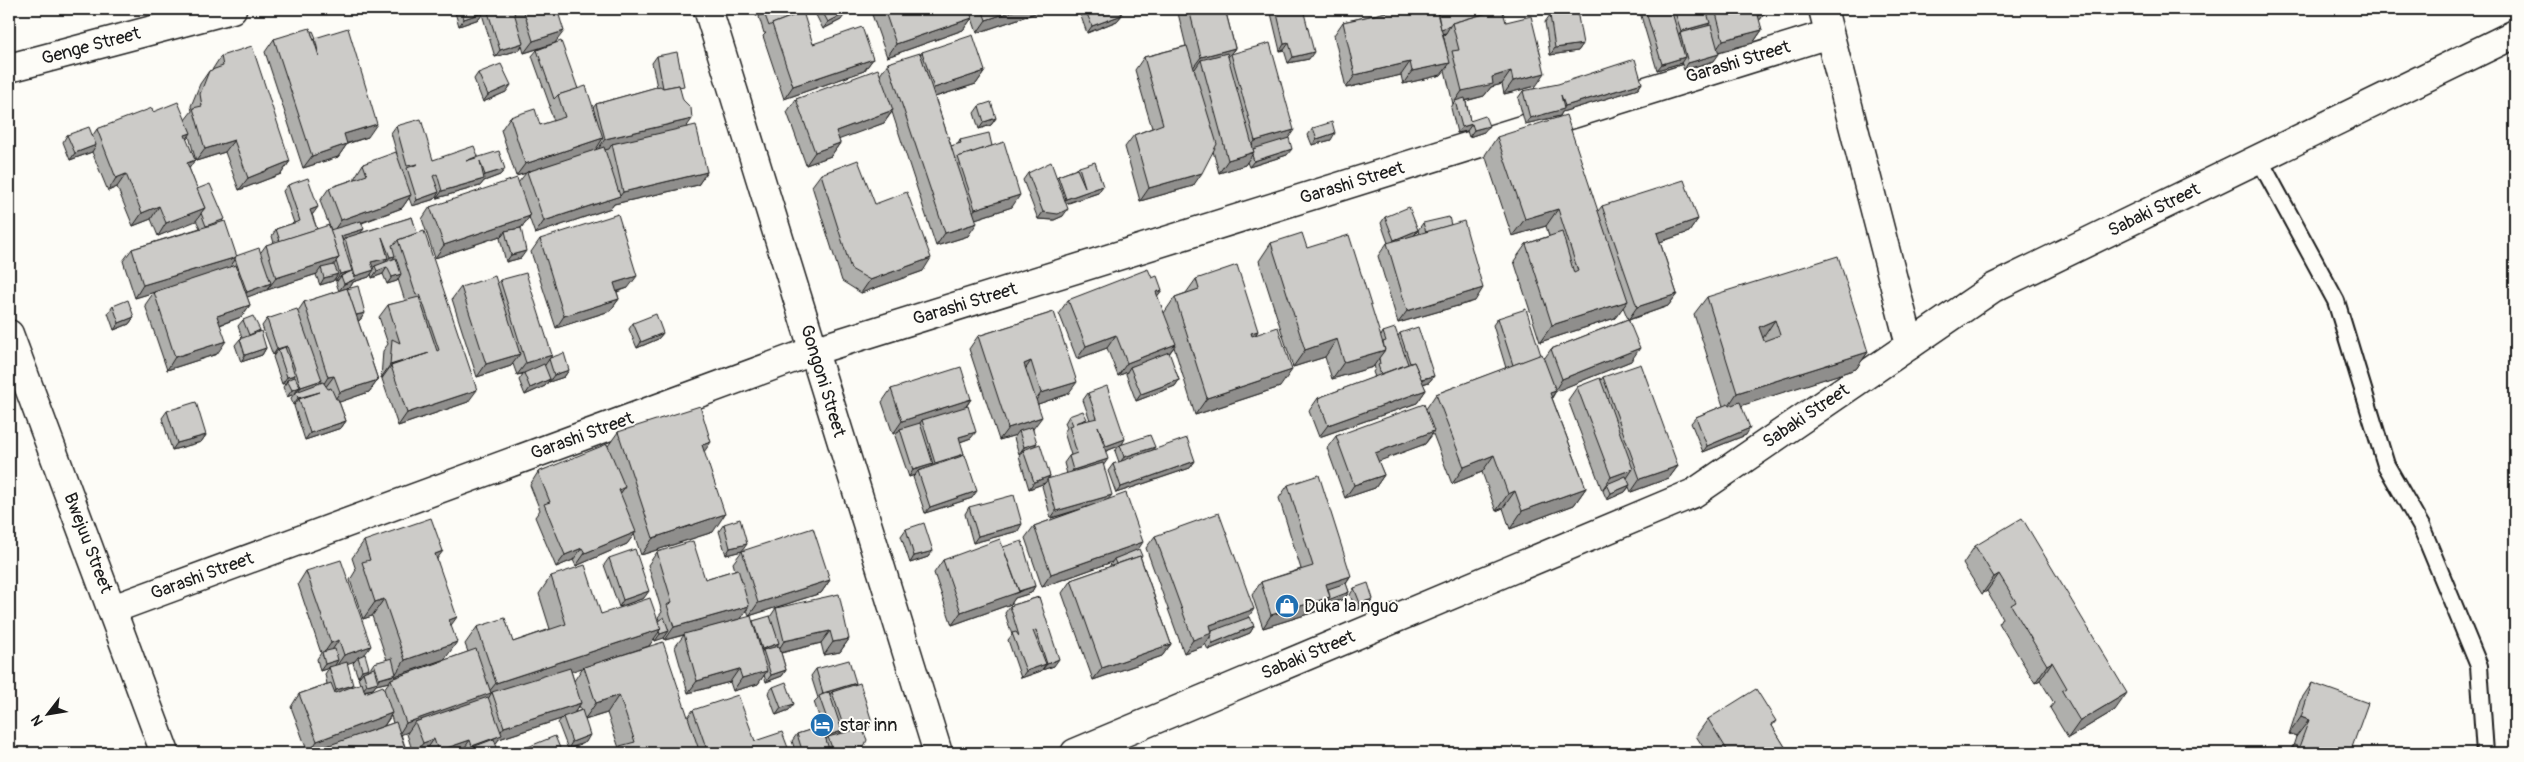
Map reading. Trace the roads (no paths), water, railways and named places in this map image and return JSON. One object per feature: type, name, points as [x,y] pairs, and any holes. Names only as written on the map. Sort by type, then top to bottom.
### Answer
[{"type":"street","name":"Genge Street","points":[[9,68],[232,9]]},
{"type":"street","name":"Gongoni Street","points":[[708,9],[938,753]]},
{"type":"street","name":"Garashi Street","points":[[113,608],[814,351],[1826,21]]},
{"type":"street","points":[[1826,21],[1910,345]]},
{"type":"street","name":"Sabaki Street","points":[[1075,753],[1694,493],[1993,288],[2515,34]]},
{"type":"street","name":"Bwejuu Street","points":[[9,334],[113,608],[165,753]]},
{"type":"lane","points":[[2259,159],[2336,301],[2386,465],[2421,526],[2479,666],[2485,753]]},
{"type":"place","name":"Duka la nguo","points":[[1287,606]]},
{"type":"place","name":"star inn","points":[[822,725]]}]
